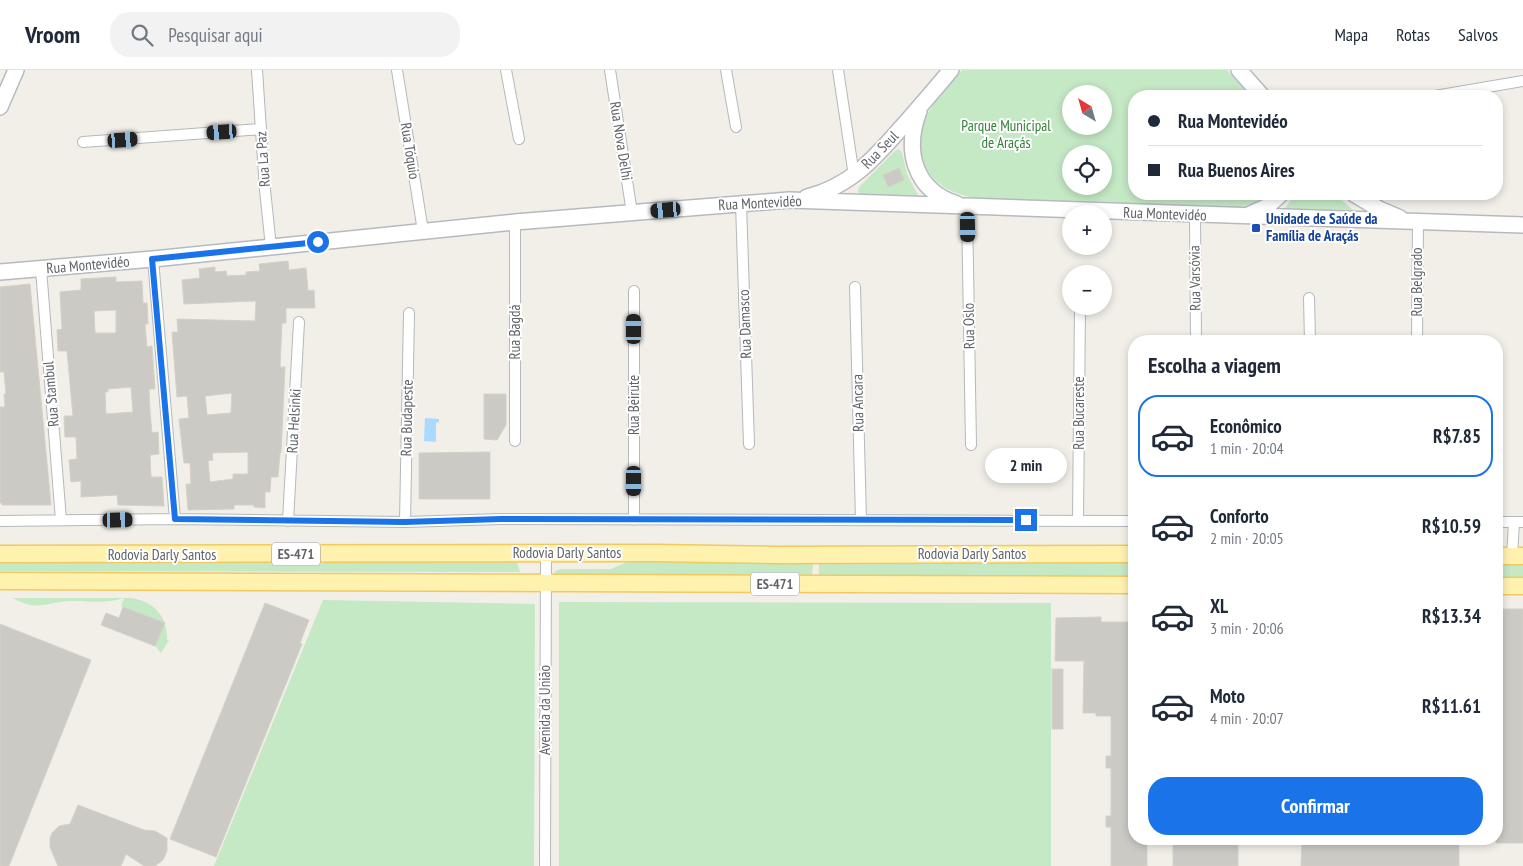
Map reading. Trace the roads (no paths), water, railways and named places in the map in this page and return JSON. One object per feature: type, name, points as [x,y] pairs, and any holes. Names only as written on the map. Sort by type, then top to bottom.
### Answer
[{"type":"main road","name":"Rodovia Darly Santos","points":[[0,554],[1128,554]]},
{"type":"main road","name":"Rodovia Darly Santos","points":[[0,581],[1128,585]]},
{"type":"main road","points":[[1503,586],[1523,586]]},
{"type":"street","points":[[0,106],[16,70]]},
{"type":"street","name":"Rua La Paz","points":[[257,70],[271,247]]},
{"type":"street","name":"Rua Tóquio","points":[[397,70],[423,231]]},
{"type":"street","points":[[506,70],[519,139]]},
{"type":"street","name":"Rua Nova Delhi","points":[[610,70],[632,213]]},
{"type":"street","points":[[726,70],[736,127]]},
{"type":"street","points":[[838,70],[854,176]]},
{"type":"street","name":"Rua Seul","points":[[789,200],[809,197],[828,191],[854,176],[877,155],[950,70]]},
{"type":"street","points":[[1239,70],[1257,90]]},
{"type":"street","points":[[1468,90],[1523,80]]},
{"type":"street","points":[[926,99],[915,122],[912,134],[915,166],[920,177],[934,192],[952,202],[968,207]]},
{"type":"street","points":[[83,142],[261,129]]},
{"type":"street","name":"Rua Montevidéo","points":[[0,272],[152,259],[515,222],[789,200],[1523,226]]},
{"type":"street","points":[[1236,216],[1258,211],[1274,200]]},
{"type":"street","points":[[1364,200],[1379,209],[1414,222]]},
{"type":"street","name":"Rua Damasco","points":[[741,204],[749,444]]},
{"type":"street","name":"Rua Oslo","points":[[968,207],[971,444]]},
{"type":"street","name":"Rua Varsóvia","points":[[1195,215],[1196,335]]},
{"type":"street","name":"Rua Bagdá","points":[[515,222],[515,441]]},
{"type":"street","name":"Rua Belgrado","points":[[1414,222],[1417,335]]},
{"type":"street","points":[[152,259],[175,519]]},
{"type":"street","name":"Rua Stambul","points":[[41,269],[60,520]]},
{"type":"street","name":"Rua Ancara","points":[[855,287],[861,520]]},
{"type":"street","name":"Rua Beirute","points":[[634,291],[634,520]]},
{"type":"street","points":[[1309,298],[1310,335]]},
{"type":"street","name":"Rua Budapeste","points":[[405,522],[409,313]]},
{"type":"street","name":"Rua Bucareste","points":[[1078,521],[1080,315]]},
{"type":"street","name":"Rua Helsinki","points":[[288,521],[299,322]]},
{"type":"street","points":[[0,520],[175,519],[405,522],[501,519],[1128,521]]},
{"type":"street","points":[[1503,522],[1518,522],[1510,556]]},
{"type":"street","name":"Avenida da União","points":[[545,866],[546,553]]},
{"type":"water","points":[[425,418],[439,419],[439,422],[436,423],[436,442],[424,441]]},
{"type":"place","name":"Unidade de Saúde da Família de Araçás","points":[[1256,228]]},
{"type":"park label","name":"Parque Municipal de Araçás","points":[[1006,134]]}]
